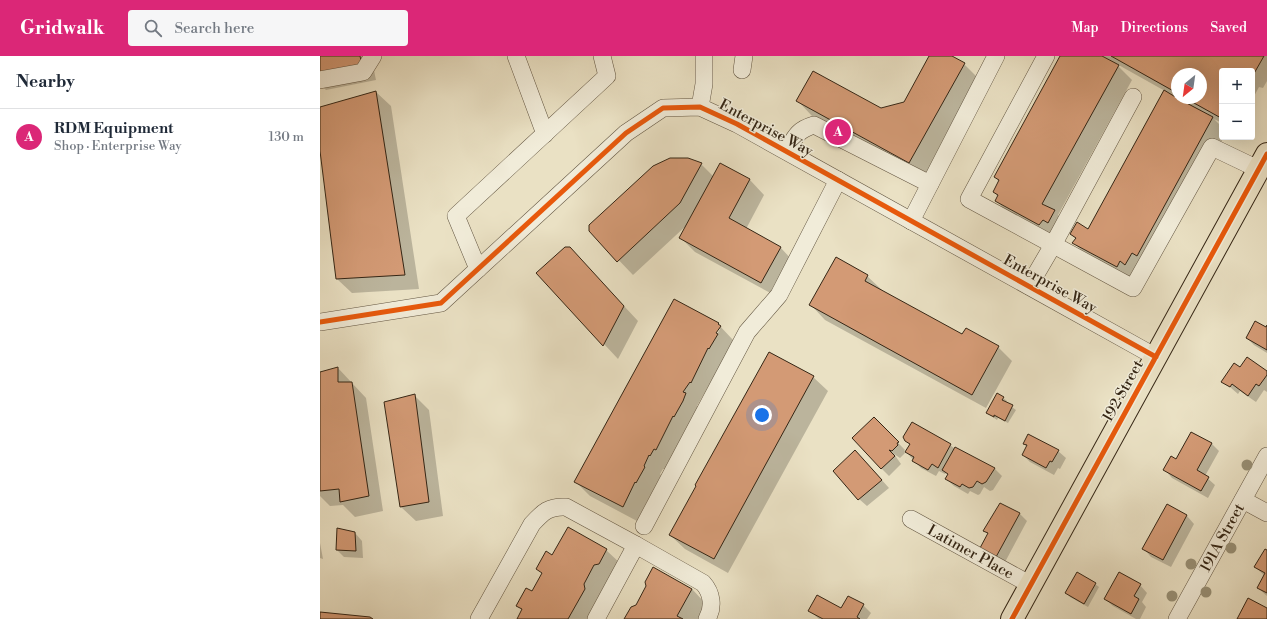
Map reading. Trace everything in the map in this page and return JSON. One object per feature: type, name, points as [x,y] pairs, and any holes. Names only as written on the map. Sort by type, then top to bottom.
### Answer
[{"type":"main road","name":"192 Street","points":[[1012,619],[1263,162]]},
{"type":"street","points":[[320,80],[363,72],[373,56]]},
{"type":"street","points":[[516,56],[545,134]]},
{"type":"street","points":[[478,269],[456,216],[607,76],[602,56]]},
{"type":"street","points":[[700,107],[704,84],[704,56]]},
{"type":"street","points":[[911,221],[996,56]]},
{"type":"street","points":[[1046,56],[969,199],[1133,288],[1212,147],[1263,162]]},
{"type":"street","points":[[1029,286],[1053,245],[1133,97]]},
{"type":"street","name":"Enterprise Way","points":[[320,322],[441,303],[626,133],[663,108],[700,107],[737,124],[787,151],[1156,357]]},
{"type":"street","points":[[787,151],[794,138],[803,128],[814,125],[930,184]]},
{"type":"street","points":[[644,526],[747,332],[779,295],[838,180]]},
{"type":"street","name":"191A Street","points":[[1177,619],[1267,456]]},
{"type":"street","points":[[1243,500],[1267,513]]},
{"type":"street","points":[[479,619],[532,524],[544,511],[557,506],[566,507],[703,583],[708,589],[711,602],[707,619]]},
{"type":"street","name":"Latimer Place","points":[[911,519],[1031,584]]},
{"type":"street","points":[[596,619],[636,545]]},
{"type":"building","points":[[320,56],[360,56],[362,66],[320,74]]},
{"type":"building","points":[[929,56],[952,56],[965,63],[909,163],[796,101],[813,71],[881,108],[904,102]]},
{"type":"building","points":[[1060,56],[1102,56],[1119,65],[1042,204],[1055,210],[1048,223],[1043,220],[1039,225],[995,201],[998,195],[993,192],[999,180],[994,177]]},
{"type":"building","points":[[1111,56],[1264,56],[1255,72],[1255,68],[1219,68],[1219,117],[1196,104],[1207,104],[1207,68],[1171,68],[1171,90]]},
{"type":"building","points":[[1164,90],[1171,94],[1171,104],[1188,104],[1213,117],[1137,256],[1132,253],[1125,265],[1120,261],[1117,267],[1072,243],[1076,238],[1070,234],[1077,222],[1088,229]]},
{"type":"building","points":[[376,91],[405,275],[336,279],[320,151],[320,107]]},
{"type":"building","points":[[670,158],[688,158],[702,163],[680,203],[617,262],[589,231],[589,225],[653,166]]},
{"type":"building","points":[[720,163],[750,179],[729,218],[781,247],[761,283],[679,238]]},
{"type":"building","points":[[565,247],[570,247],[624,306],[603,346],[536,273]]},
{"type":"building","points":[[836,257],[868,275],[865,281],[962,334],[966,328],[999,346],[972,395],[809,305]]},
{"type":"building","points":[[674,299],[719,323],[718,324],[721,326],[716,333],[718,334],[709,349],[708,348],[691,383],[690,382],[683,392],[686,393],[683,401],[674,417],[673,416],[656,450],[654,449],[650,456],[649,455],[644,466],[645,467],[636,483],[635,482],[623,507],[574,482]]},
{"type":"building","points":[[1255,321],[1266,327],[1267,325],[1267,350],[1246,338]]},
{"type":"building","points":[[769,352],[814,376],[714,559],[669,535]]},
{"type":"building","points":[[1247,357],[1267,371],[1267,375],[1259,386],[1256,384],[1248,396],[1232,384],[1230,387],[1221,382],[1234,363],[1240,367]]},
{"type":"building","points":[[338,367],[338,382],[352,382],[369,496],[340,502],[339,489],[320,491],[320,372]]},
{"type":"building","points":[[997,393],[1004,397],[1002,400],[1013,405],[1005,421],[994,415],[994,417],[986,413]]},
{"type":"building","points":[[415,394],[429,502],[400,507],[384,402]]},
{"type":"building","points":[[874,417],[899,442],[892,451],[889,450],[895,456],[881,469],[852,438]]},
{"type":"building","points":[[912,422],[951,444],[938,468],[932,464],[928,470],[912,461],[914,457],[905,452],[910,444],[905,441],[903,437]]},
{"type":"building","points":[[1191,432],[1212,443],[1197,470],[1209,477],[1201,491],[1163,470],[1171,456],[1176,459]]},
{"type":"building","points":[[1028,434],[1059,450],[1052,462],[1050,461],[1046,468],[1022,455],[1027,445],[1023,444]]},
{"type":"building","points":[[955,447],[995,468],[986,482],[982,484],[977,481],[973,487],[969,488],[962,484],[960,487],[945,479],[948,474],[942,470]]},
{"type":"building","points":[[855,450],[882,480],[858,500],[833,471]]},
{"type":"building","points":[[1000,503],[1020,513],[996,557],[980,548],[988,533],[983,531]]},
{"type":"building","points":[[1167,504],[1187,515],[1163,560],[1142,549]]},
{"type":"building","points":[[568,527],[607,549],[599,564],[594,565],[584,584],[585,589],[568,619],[517,619],[522,609],[516,606],[526,588],[532,591],[542,573],[536,569],[546,551],[552,555]]},
{"type":"building","points":[[337,528],[355,532],[356,551],[336,550]]},
{"type":"building","points":[[1265,549],[1267,550],[1267,593],[1257,588],[1265,573],[1254,567]]},
{"type":"building","points":[[653,567],[692,589],[677,616],[683,619],[624,619],[631,607],[636,605],[646,586],[645,582]]},
{"type":"building","points":[[1077,572],[1096,583],[1084,604],[1065,593]]},
{"type":"building","points":[[1119,572],[1141,584],[1134,596],[1139,599],[1131,614],[1104,599]]},
{"type":"building","points":[[817,595],[841,608],[848,596],[864,604],[857,617],[860,619],[823,619],[808,611]]},
{"type":"building","points":[[1248,598],[1267,608],[1267,619],[1237,619]]},
{"type":"building","points":[[320,612],[370,617],[373,619],[320,619]]},
{"type":"cycle path","points":[[320,322],[441,303],[626,133],[663,108],[700,107],[737,124],[1156,357]]},
{"type":"cycle path","points":[[1012,619],[1267,154]]},
{"type":"place","name":"RDM Equipment","points":[[838,132]]}]
